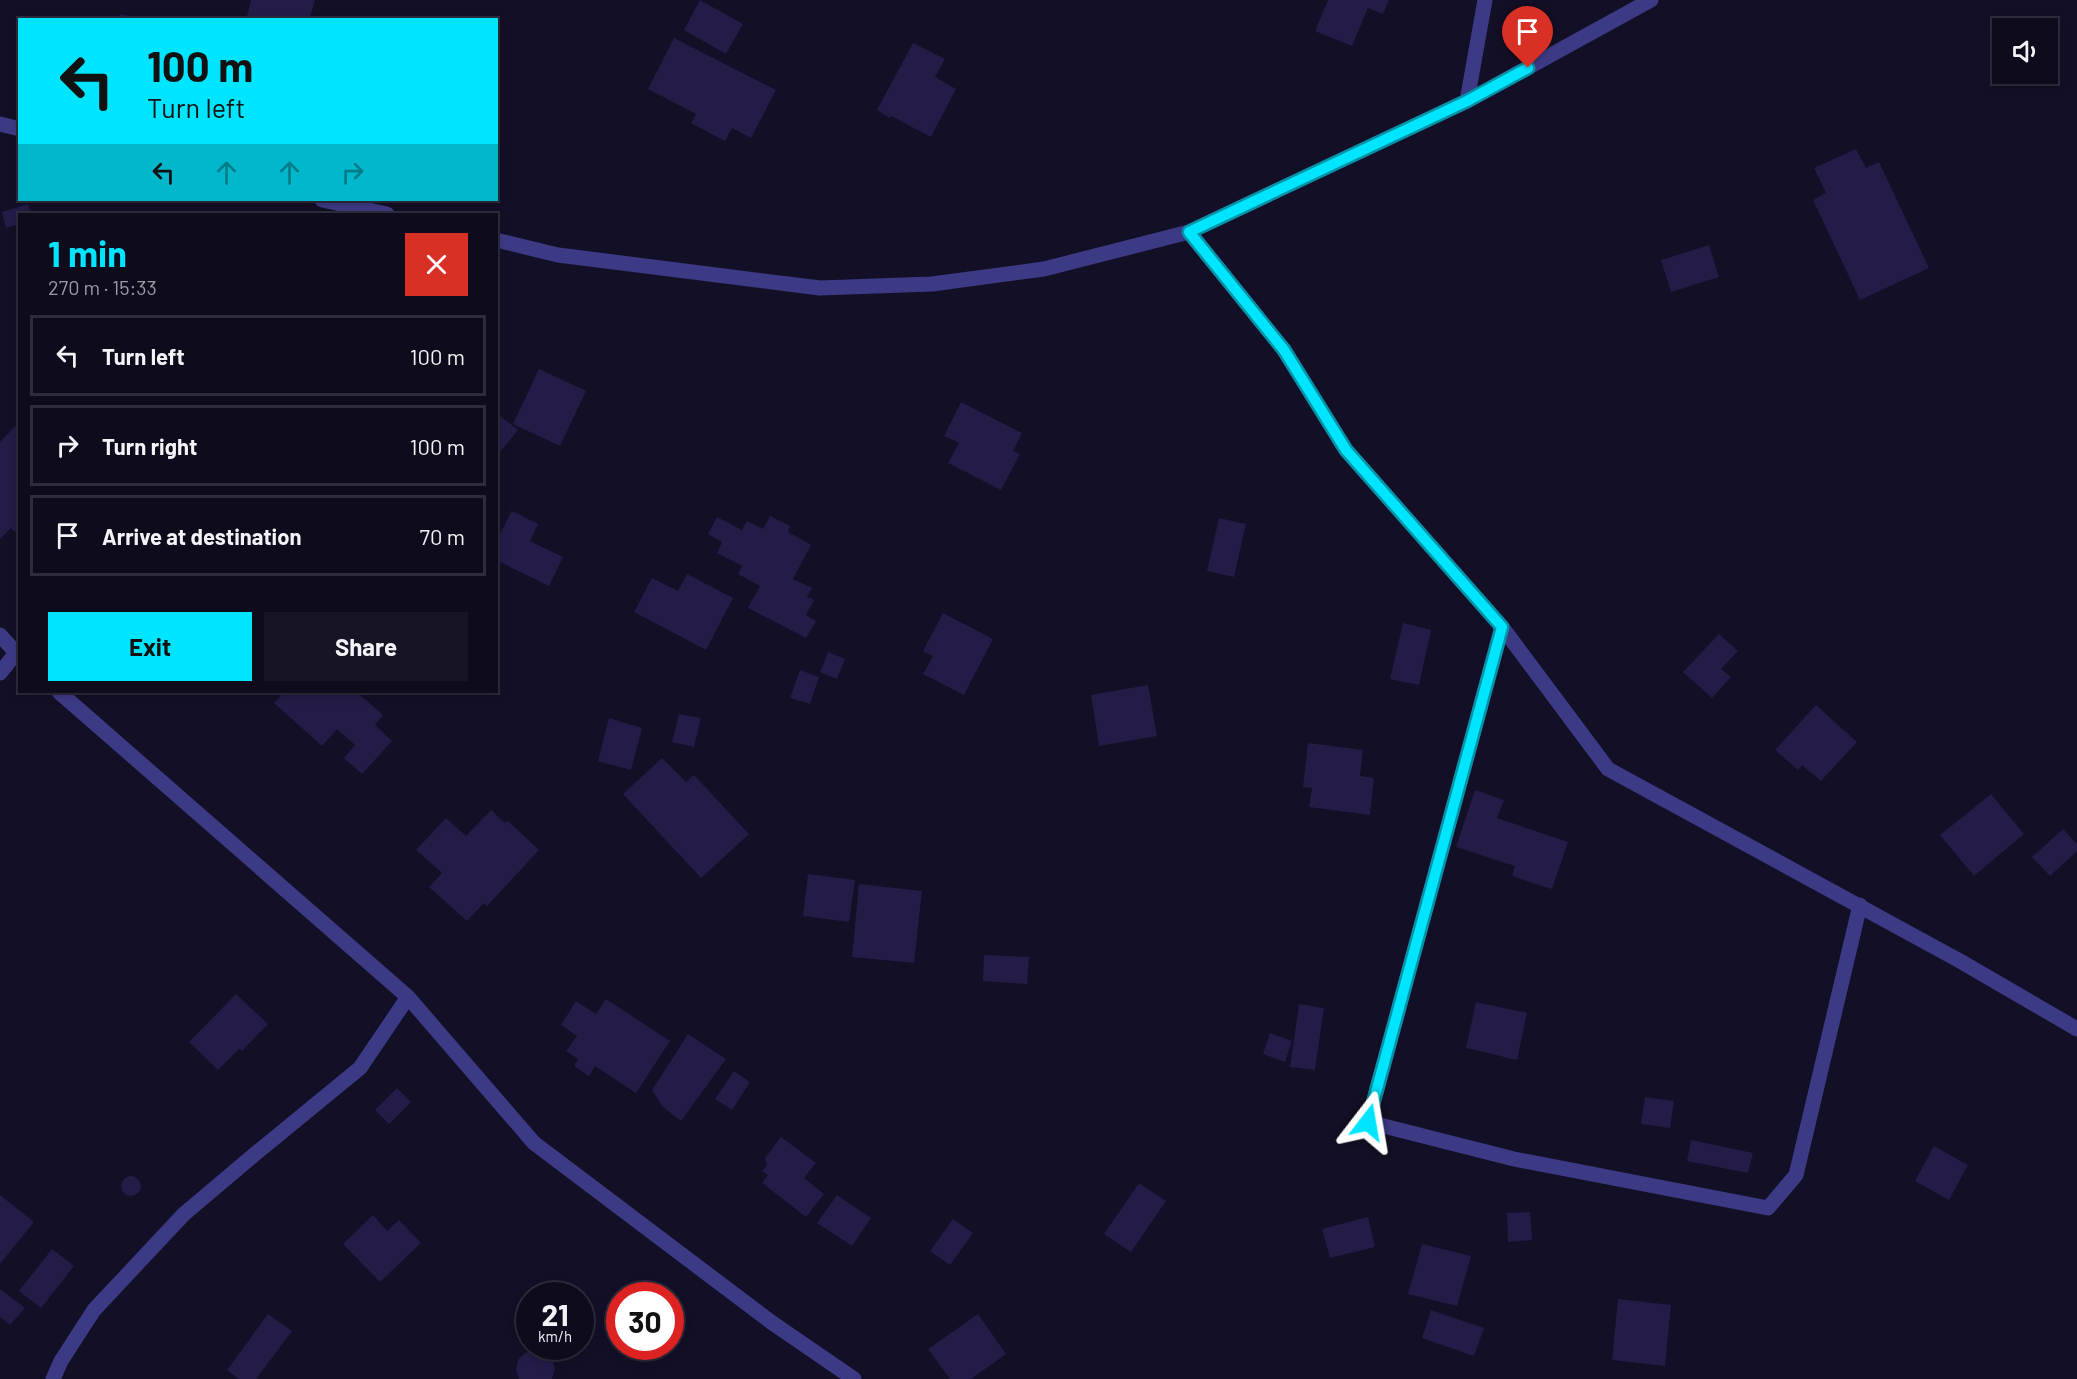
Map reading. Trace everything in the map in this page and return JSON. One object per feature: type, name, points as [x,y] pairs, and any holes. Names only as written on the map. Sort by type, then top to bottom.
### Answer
[{"type":"street","points":[[1467,101],[1485,0]]},
{"type":"street","points":[[498,240],[558,255],[820,288],[932,284],[1044,269],[1189,232],[1467,101],[1651,0]]},
{"type":"street","points":[[0,124],[18,128]]},
{"type":"street","points":[[327,201],[382,213]]},
{"type":"street","points":[[1189,232],[1284,350],[1346,450],[1502,627],[1608,769],[1860,905],[2077,1029]]},
{"type":"street","points":[[1502,627],[1368,1122],[1514,1159],[1768,1208],[1796,1175],[1860,905]]},
{"type":"street","points":[[0,635],[18,655],[0,673]]},
{"type":"street","points":[[60,693],[408,997],[534,1143],[771,1322],[854,1379]]},
{"type":"street","points":[[53,1379],[61,1361],[94,1310],[184,1214],[360,1068],[408,997]]},
{"type":"building","points":[[251,0],[315,0],[310,18],[246,18]]},
{"type":"building","points":[[700,0],[743,24],[726,54],[684,30]]},
{"type":"building","points":[[1328,0],[1389,0],[1383,14],[1368,8],[1352,46],[1315,31]]},
{"type":"building","points":[[120,14],[139,18],[119,18]]},
{"type":"building","points":[[674,38],[776,90],[751,138],[732,128],[725,141],[691,123],[696,114],[648,89]]},
{"type":"building","points":[[913,43],[945,59],[935,77],[956,89],[931,137],[877,110]]},
{"type":"building","points":[[1856,149],[1866,168],[1879,162],[1929,268],[1860,300],[1813,200],[1826,193],[1814,168]]},
{"type":"building","points":[[28,204],[31,213],[18,213],[18,225],[6,228],[2,212]]},
{"type":"building","points":[[1709,245],[1719,277],[1671,292],[1661,260]]},
{"type":"building","points":[[539,369],[586,391],[560,446],[513,424]]},
{"type":"building","points":[[961,402],[1022,433],[1013,451],[1020,454],[1001,490],[948,463],[959,443],[944,436]]},
{"type":"building","points":[[498,416],[518,430],[499,453],[498,452]]},
{"type":"building","points":[[18,423],[18,534],[11,528],[0,539],[0,442]]},
{"type":"building","points":[[512,511],[538,524],[530,541],[563,557],[549,586],[498,561],[498,537]]},
{"type":"building","points":[[770,516],[790,526],[788,532],[811,545],[793,579],[812,588],[807,597],[814,600],[806,615],[816,621],[806,638],[748,608],[760,586],[738,574],[742,566],[717,553],[722,542],[708,534],[717,517],[742,530],[747,521],[763,529]]},
{"type":"building","points":[[1219,518],[1246,524],[1234,577],[1207,571]]},
{"type":"building","points":[[687,574],[733,598],[706,650],[634,612],[652,578],[678,591]]},
{"type":"building","points":[[943,613],[993,639],[964,695],[923,674],[933,656],[923,651]]},
{"type":"building","points":[[1403,623],[1431,630],[1419,685],[1390,679]]},
{"type":"building","points":[[1719,634],[1738,651],[1721,669],[1731,677],[1712,698],[1683,672]]},
{"type":"building","points":[[828,652],[845,659],[837,679],[820,672]]},
{"type":"building","points":[[800,670],[819,677],[810,704],[790,698]]},
{"type":"building","points":[[1148,685],[1157,736],[1099,746],[1091,695]]},
{"type":"building","points":[[283,693],[358,693],[383,715],[375,725],[392,741],[362,774],[344,758],[355,745],[337,729],[322,746],[274,703]]},
{"type":"building","points":[[1816,705],[1857,742],[1821,781],[1802,765],[1798,770],[1775,750]]},
{"type":"building","points":[[679,714],[701,718],[694,747],[672,742]]},
{"type":"building","points":[[609,718],[642,728],[631,770],[598,761]]},
{"type":"building","points":[[1308,743],[1363,750],[1360,776],[1374,778],[1370,815],[1309,807],[1312,788],[1303,787]]},
{"type":"building","points":[[662,758],[686,782],[694,775],[749,834],[701,878],[623,794]]},
{"type":"building","points":[[1475,790],[1504,800],[1497,818],[1568,842],[1552,889],[1512,876],[1515,866],[1456,847]]},
{"type":"building","points":[[1991,794],[2024,834],[1974,876],[1940,835]]},
{"type":"building","points":[[491,810],[505,823],[508,821],[539,850],[487,906],[484,903],[467,921],[429,887],[442,873],[416,850],[446,818],[466,836]]},
{"type":"building","points":[[2063,829],[2077,844],[2077,851],[2050,876],[2032,857]]},
{"type":"building","points":[[808,874],[855,880],[849,922],[803,916]]},
{"type":"building","points":[[859,884],[922,891],[914,963],[852,957]]},
{"type":"building","points":[[984,955],[1029,957],[1027,984],[983,981]]},
{"type":"building","points":[[236,994],[268,1024],[242,1051],[239,1049],[218,1070],[189,1042]]},
{"type":"building","points":[[606,999],[670,1041],[636,1093],[595,1066],[589,1076],[574,1066],[578,1059],[566,1051],[577,1036],[561,1025],[576,1001],[596,1014]]},
{"type":"building","points":[[1476,1002],[1527,1013],[1517,1060],[1466,1048]]},
{"type":"building","points":[[1299,1004],[1324,1008],[1315,1070],[1290,1067]]},
{"type":"building","points":[[1270,1033],[1292,1041],[1285,1062],[1263,1054]]},
{"type":"building","points":[[688,1034],[726,1059],[681,1121],[662,1106],[652,1090]]},
{"type":"building","points":[[734,1071],[750,1082],[732,1110],[715,1099]]},
{"type":"building","points":[[397,1088],[411,1102],[389,1124],[375,1110]]},
{"type":"building","points":[[1645,1097],[1674,1101],[1670,1128],[1641,1124]]},
{"type":"building","points":[[781,1137],[816,1163],[804,1178],[824,1194],[806,1217],[762,1183],[768,1175],[762,1171],[767,1165],[765,1158]]},
{"type":"building","points":[[1691,1140],[1753,1153],[1748,1173],[1687,1161]]},
{"type":"building","points":[[1934,1146],[1968,1165],[1949,1200],[1915,1181]]},
{"type":"building","points":[[131,1176],[138,1179],[141,1186],[138,1193],[131,1196],[124,1193],[121,1186],[124,1179]]},
{"type":"building","points":[[1139,1183],[1166,1201],[1131,1252],[1104,1234]]},
{"type":"building","points":[[0,1195],[34,1222],[0,1264]]},
{"type":"building","points":[[837,1195],[871,1218],[852,1246],[817,1223]]},
{"type":"building","points":[[1530,1212],[1532,1240],[1508,1242],[1507,1213]]},
{"type":"building","points":[[373,1215],[387,1231],[399,1220],[421,1243],[380,1282],[343,1244]]},
{"type":"building","points":[[1368,1217],[1375,1247],[1330,1258],[1322,1229]]},
{"type":"building","points":[[953,1219],[973,1233],[950,1265],[930,1251]]},
{"type":"building","points":[[1422,1244],[1471,1256],[1457,1306],[1408,1294]]},
{"type":"building","points":[[52,1249],[74,1266],[41,1308],[19,1291]]},
{"type":"building","points":[[0,1289],[25,1308],[10,1325],[0,1317]]},
{"type":"building","points":[[1618,1299],[1671,1305],[1665,1366],[1612,1360]]},
{"type":"building","points":[[1431,1310],[1484,1328],[1474,1356],[1422,1338]]},
{"type":"building","points":[[268,1314],[292,1331],[256,1379],[239,1379],[227,1370]]},
{"type":"building","points":[[978,1314],[1006,1354],[971,1379],[950,1379],[928,1349]]},
{"type":"building","points":[[518,1360],[552,1360],[555,1368],[552,1379],[519,1379],[516,1370]]},
{"type":"route","points":[[1368,1122],[1502,627],[1346,450],[1284,350],[1189,232],[1467,101],[1528,68]]}]
